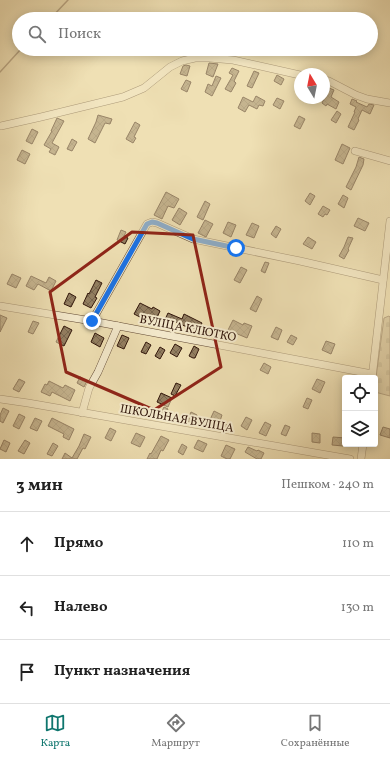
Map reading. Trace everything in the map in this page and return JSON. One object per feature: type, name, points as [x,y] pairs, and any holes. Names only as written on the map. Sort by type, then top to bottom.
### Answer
[{"type":"street","points":[[1,126],[123,97],[144,88],[170,67],[182,61],[195,58],[233,60],[294,74]]},
{"type":"street","points":[[330,82],[356,96],[390,103]]},
{"type":"street","points":[[355,151],[390,161]]},
{"type":"street","points":[[372,375],[390,221]]},
{"type":"street","points":[[92,321],[147,224],[152,222],[193,239],[383,280]]},
{"type":"street","name":"ВУЛІЦА КЛЮТКО","points":[[0,306],[92,321],[367,375]]},
{"type":"street","points":[[82,412],[89,388],[98,372],[118,326]]},
{"type":"street","name":"ШКОЛЬНАЯ ВУЛІЦА","points":[[0,400],[82,412],[350,459]]},
{"type":"street","points":[[361,459],[363,447]]},
{"type":"highlighted area","points":[[132,232],[193,235],[221,367],[154,410],[66,372],[50,292]]},
{"type":"green space","points":[[390,317],[390,396],[378,393],[378,375],[376,375],[384,318]]},
{"type":"building","points":[[209,63],[218,64],[213,77],[206,74]]},
{"type":"building","points":[[183,66],[190,66],[187,76],[180,74]]},
{"type":"building","points":[[232,68],[239,71],[234,81],[236,83],[231,92],[225,89],[233,75],[229,73]]},
{"type":"building","points":[[254,71],[259,73],[252,88],[247,86]]},
{"type":"building","points":[[277,75],[284,79],[281,85],[274,81]]},
{"type":"building","points":[[216,76],[221,78],[212,96],[205,92],[208,84],[212,86]]},
{"type":"building","points":[[186,80],[191,82],[187,92],[181,89]]},
{"type":"building","points":[[330,88],[334,90],[331,97],[339,102],[336,109],[327,104],[330,104]]},
{"type":"building","points":[[256,96],[265,101],[263,106],[259,105],[257,109],[249,105],[245,112],[238,108],[243,97],[253,102]]},
{"type":"building","points":[[277,98],[284,101],[280,109],[273,105]]},
{"type":"building","points":[[352,99],[367,107],[369,104],[374,105],[370,114],[362,110],[354,130],[348,127],[356,107],[350,104]]},
{"type":"building","points":[[337,111],[341,114],[336,123],[331,120]]},
{"type":"building","points":[[98,115],[112,119],[110,124],[105,123],[95,143],[88,139]]},
{"type":"building","points":[[299,116],[305,119],[300,129],[294,126]]},
{"type":"building","points":[[57,118],[64,121],[52,143],[59,147],[55,155],[49,152],[51,149],[44,145]]},
{"type":"building","points":[[135,122],[140,125],[134,137],[136,138],[133,143],[126,139]]},
{"type":"building","points":[[32,129],[38,132],[32,144],[26,141]]},
{"type":"building","points":[[72,139],[77,142],[72,151],[67,149]]},
{"type":"building","points":[[342,144],[350,148],[343,164],[335,160]]},
{"type":"building","points":[[22,150],[30,154],[25,164],[17,160]]},
{"type":"building","points":[[359,157],[364,159],[363,165],[351,190],[346,187],[356,167]]},
{"type":"building","points":[[166,192],[179,199],[174,208],[168,206],[162,219],[154,215]]},
{"type":"building","points":[[310,193],[315,196],[310,205],[305,201]]},
{"type":"building","points":[[343,195],[348,198],[344,208],[338,204]]},
{"type":"building","points":[[205,201],[210,204],[203,220],[197,217]]},
{"type":"building","points":[[323,206],[330,210],[327,215],[325,214],[323,217],[318,214]]},
{"type":"building","points":[[179,208],[187,213],[180,225],[172,220]]},
{"type":"building","points":[[358,218],[369,223],[365,231],[354,226]]},
{"type":"building","points":[[205,220],[213,224],[206,237],[198,233]]},
{"type":"building","points":[[228,222],[236,225],[231,237],[223,233]]},
{"type":"building","points":[[252,223],[259,226],[254,238],[246,235]]},
{"type":"building","points":[[276,226],[281,229],[276,238],[271,234]]},
{"type":"building","points":[[121,230],[126,232],[124,236],[128,238],[125,244],[117,240]]},
{"type":"building","points":[[308,237],[316,242],[312,249],[303,244]]},
{"type":"building","points":[[348,237],[353,238],[344,259],[339,256]]},
{"type":"building","points":[[265,262],[269,263],[265,273],[261,271]]},
{"type":"building","points":[[241,267],[247,270],[240,283],[234,280]]},
{"type":"building","points":[[12,274],[21,278],[16,288],[7,284]]},
{"type":"building","points":[[31,276],[46,283],[49,277],[56,281],[51,291],[38,284],[34,290],[26,286]]},
{"type":"building","points":[[96,280],[102,283],[95,297],[97,298],[91,308],[83,304]]},
{"type":"building","points":[[69,293],[76,297],[71,307],[64,304]]},
{"type":"building","points":[[257,296],[262,299],[256,312],[250,309]]},
{"type":"building","points":[[140,303],[160,311],[154,324],[134,314]]},
{"type":"building","points":[[168,313],[182,319],[184,314],[202,323],[198,331],[190,326],[189,328],[174,321],[171,328],[163,324]]},
{"type":"building","points":[[0,315],[7,318],[0,332]]},
{"type":"building","points":[[233,320],[243,325],[244,323],[252,326],[247,338],[228,330]]},
{"type":"building","points":[[33,321],[39,323],[33,334],[28,332]]},
{"type":"building","points":[[64,326],[72,330],[64,346],[56,342]]},
{"type":"building","points":[[276,327],[282,330],[278,340],[271,337]]},
{"type":"building","points":[[95,333],[104,338],[100,347],[91,342]]},
{"type":"building","points":[[122,335],[129,338],[124,349],[117,346]]},
{"type":"building","points":[[291,335],[297,338],[293,345],[287,342]]},
{"type":"building","points":[[326,341],[335,344],[331,354],[322,350]]},
{"type":"building","points":[[146,342],[151,345],[146,354],[141,352]]},
{"type":"building","points":[[175,344],[182,348],[177,357],[170,353]]},
{"type":"building","points":[[194,346],[199,349],[195,358],[193,358],[189,356]]},
{"type":"building","points":[[160,347],[165,350],[160,359],[155,356]]},
{"type":"building","points":[[264,363],[271,367],[268,374],[260,370]]},
{"type":"building","points":[[80,377],[87,381],[84,387],[77,383]]},
{"type":"building","points":[[19,379],[25,382],[19,392],[13,389]]},
{"type":"building","points":[[317,379],[325,382],[320,393],[312,389]]},
{"type":"building","points":[[49,381],[63,388],[65,385],[75,390],[70,401],[52,392],[50,396],[41,392],[45,384],[47,385]]},
{"type":"building","points":[[176,383],[181,385],[175,396],[171,394]]},
{"type":"building","points":[[161,393],[172,398],[168,407],[157,402]]},
{"type":"building","points":[[307,398],[312,400],[308,409],[303,407]]},
{"type":"building","points":[[164,407],[168,409],[163,419],[159,417]]},
{"type":"building","points":[[3,408],[9,411],[3,423],[0,421],[0,415]]},
{"type":"building","points":[[214,411],[222,415],[220,421],[227,425],[223,431],[208,424]]},
{"type":"building","points":[[191,412],[197,415],[193,424],[187,421]]},
{"type":"building","points":[[19,414],[25,417],[19,429],[13,426]]},
{"type":"building","points":[[246,417],[252,420],[247,430],[241,426]]},
{"type":"building","points":[[35,418],[42,421],[37,431],[30,428]]},
{"type":"building","points":[[52,418],[74,429],[69,440],[63,437],[64,434],[48,426]]},
{"type":"building","points":[[265,422],[271,425],[266,436],[259,433]]},
{"type":"building","points":[[285,425],[290,427],[286,436],[281,434]]},
{"type":"building","points":[[383,427],[390,429],[390,438],[380,435]]},
{"type":"building","points":[[110,428],[116,431],[111,441],[105,438]]},
{"type":"building","points":[[136,433],[145,437],[140,447],[131,443]]},
{"type":"building","points":[[312,433],[320,434],[320,443],[312,442]]},
{"type":"building","points":[[84,434],[91,437],[85,449],[83,448],[77,459],[62,459],[65,453],[72,458]]},
{"type":"building","points":[[161,436],[169,440],[163,451],[161,450],[157,459],[147,459],[150,453],[151,454]]},
{"type":"building","points":[[333,437],[342,438],[342,446],[332,445]]},
{"type":"building","points":[[4,440],[10,443],[6,452],[0,449]]},
{"type":"building","points":[[25,440],[30,443],[24,454],[18,451]]},
{"type":"building","points":[[198,440],[207,444],[203,452],[194,448]]},
{"type":"building","points":[[53,443],[58,446],[52,456],[47,454]]},
{"type":"building","points":[[182,444],[187,447],[183,455],[178,452]]},
{"type":"building","points":[[226,445],[235,449],[230,459],[221,456]]},
{"type":"building","points":[[248,447],[264,453],[261,459],[257,459],[245,452]]},
{"type":"waterway","points":[[57,12],[68,0]]},
{"type":"waterway","points":[[0,72],[15,56]]},
{"type":"route","points":[[92,321],[147,224],[152,222],[157,223],[193,239],[236,248]]}]
